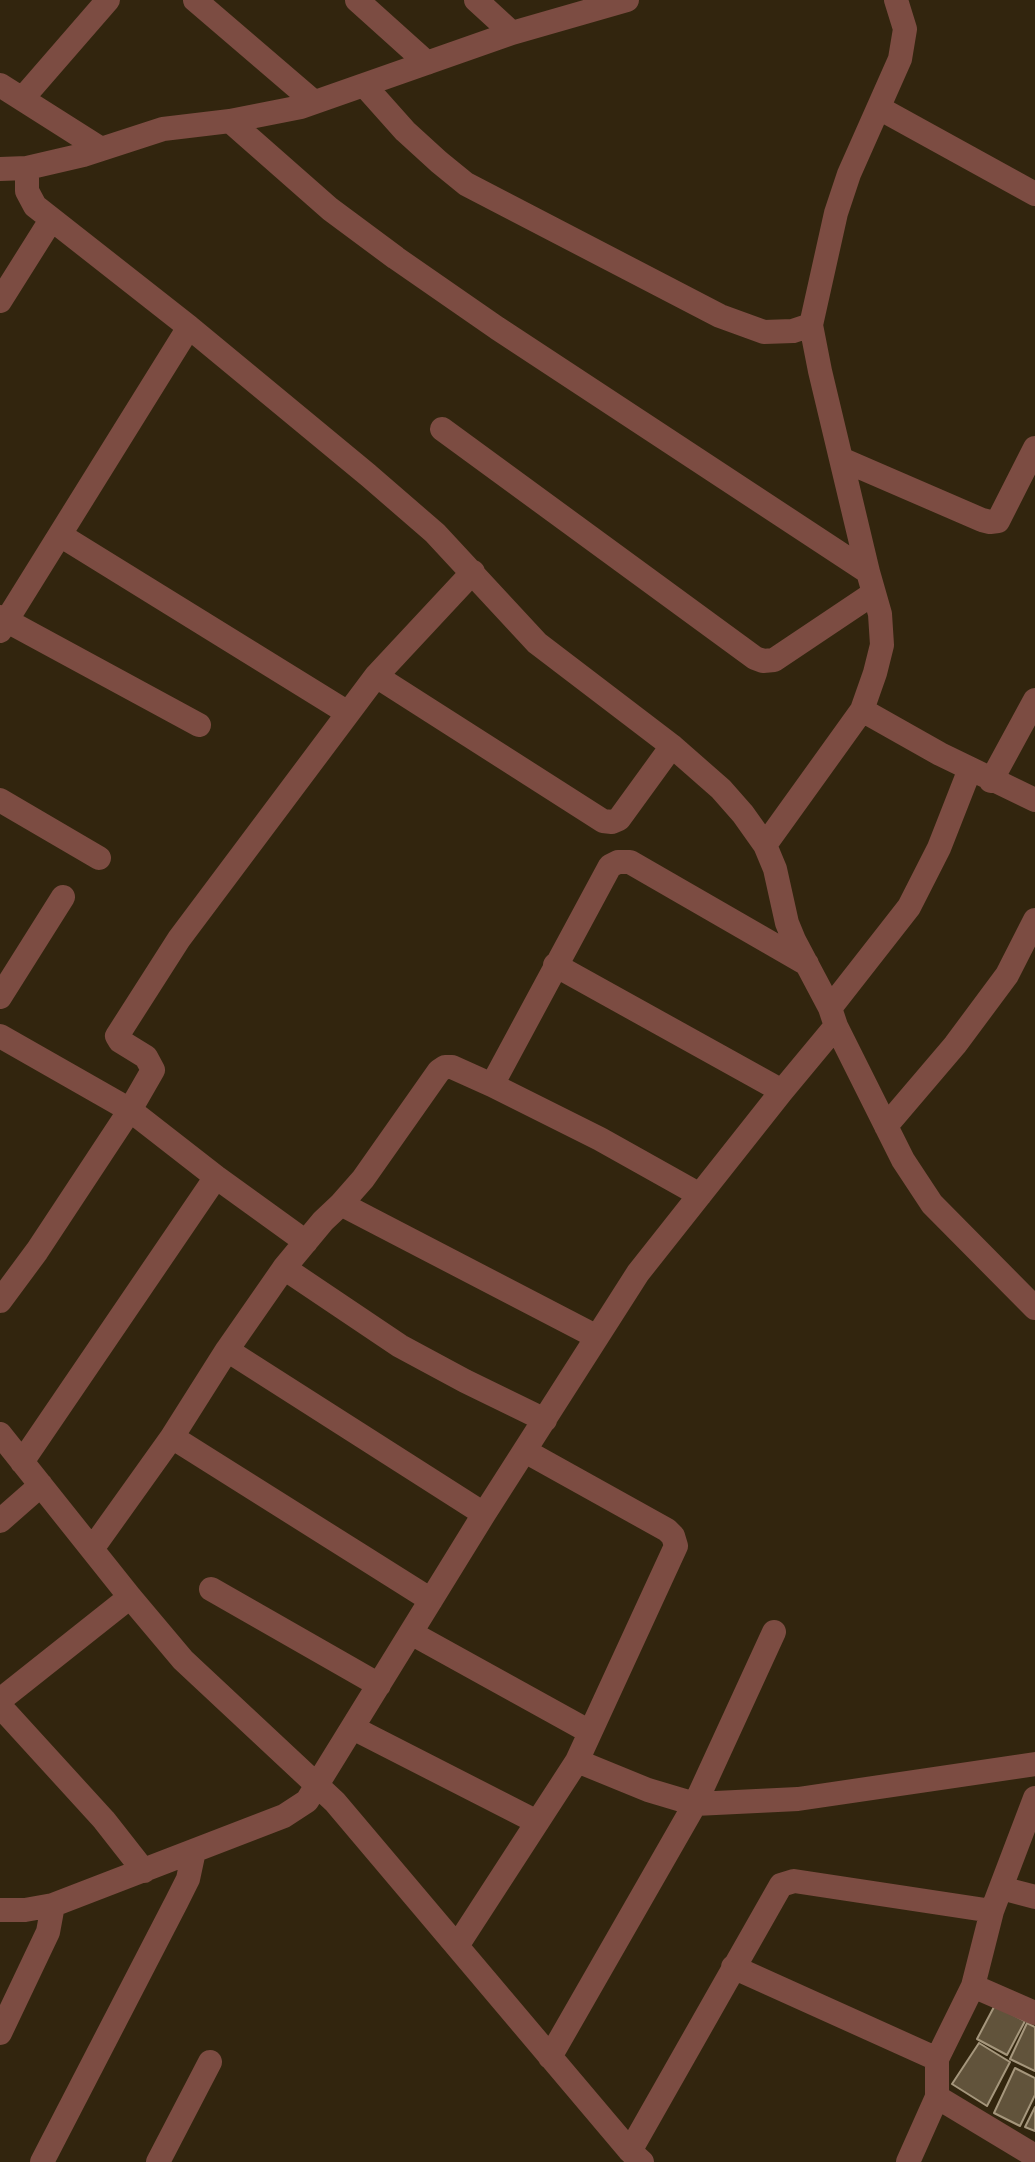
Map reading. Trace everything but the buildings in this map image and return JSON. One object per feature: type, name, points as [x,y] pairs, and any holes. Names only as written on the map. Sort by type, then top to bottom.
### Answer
[{"type":"street","points":[[22,99],[108,0]]},
{"type":"street","points":[[195,0],[314,102]]},
{"type":"street","points":[[357,0],[427,63]]},
{"type":"street","points":[[476,0],[512,33]]},
{"type":"street","points":[[0,169],[27,168],[163,129],[230,121],[301,107],[512,33],[627,0]]},
{"type":"street","points":[[765,845],[862,710],[882,645],[880,614],[811,325],[836,213],[849,174],[900,59],[905,29],[896,0]]},
{"type":"street","points":[[0,85],[101,149]]},
{"type":"street","points":[[364,85],[405,131],[466,184],[720,316],[764,332],[793,331],[811,325]]},
{"type":"street","points":[[879,108],[1035,194]]},
{"type":"street","points":[[230,121],[330,209],[396,258],[871,582]]},
{"type":"street","points":[[27,168],[27,191],[35,206],[189,327],[435,533],[537,643],[672,746],[721,789],[765,845],[775,869],[787,923],[903,1160],[932,1204],[1035,1308]]},
{"type":"street","points":[[0,301],[51,220]]},
{"type":"street","points":[[189,327],[2,623],[199,725]]},
{"type":"street","points":[[442,429],[763,661],[774,660],[871,582]]},
{"type":"street","points":[[841,459],[990,522],[998,521],[1035,448]]},
{"type":"street","points":[[60,535],[348,713]]},
{"type":"street","points":[[0,1301],[37,1251],[153,1070],[146,1057],[117,1036],[179,939],[376,676],[473,572]]},
{"type":"street","points":[[376,676],[603,821],[619,819],[672,746]]},
{"type":"street","points":[[0,1910],[53,1905],[284,1816],[307,1801],[484,1514],[638,1273],[782,1091],[909,907],[981,775],[1035,700]]},
{"type":"street","points":[[862,710],[981,775],[1035,800]]},
{"type":"street","points":[[0,800],[99,858]]},
{"type":"street","points":[[492,1085],[610,866],[618,862],[630,862],[807,964]]},
{"type":"street","points":[[0,997],[63,897]]},
{"type":"street","points":[[886,1126],[955,1045],[1007,975],[1035,920]]},
{"type":"street","points":[[555,965],[782,1091]]},
{"type":"street","points":[[0,1036],[130,1110],[306,1242]]},
{"type":"street","points":[[92,1549],[172,1437],[284,1268],[363,1179],[439,1071],[445,1067],[452,1067],[492,1085],[600,1139],[700,1195]]},
{"type":"street","points":[[22,1462],[216,1177]]},
{"type":"street","points":[[341,1204],[597,1337]]},
{"type":"street","points":[[284,1268],[400,1346],[545,1420]]},
{"type":"street","points":[[227,1350],[484,1514]]},
{"type":"street","points":[[0,1434],[183,1660],[335,1802],[636,2157],[733,1967],[781,1885],[794,1881],[992,1911]]},
{"type":"street","points":[[172,1437],[431,1600]]},
{"type":"street","points":[[457,1946],[577,1761],[676,1546],[667,1530],[525,1451]]},
{"type":"street","points":[[0,1521],[41,1485]]},
{"type":"street","points":[[211,1589],[379,1685]]},
{"type":"street","points":[[130,1597],[0,1703],[104,1820],[144,1871]]},
{"type":"street","points":[[550,2057],[695,1804],[774,1632]]},
{"type":"street","points":[[411,1633],[590,1732]]},
{"type":"street","points":[[353,1728],[537,1822]]},
{"type":"street","points":[[577,1761],[648,1790],[695,1804],[798,1799],[1035,1764]]},
{"type":"street","points":[[908,2162],[937,2097],[937,2059],[973,1986],[992,1911],[1035,1798]]},
{"type":"street","points":[[42,2162],[188,1879],[194,1851]]},
{"type":"street","points":[[1001,1888],[1035,1897]]},
{"type":"street","points":[[0,2033],[48,1932],[53,1905]]},
{"type":"street","points":[[733,1967],[937,2059]]},
{"type":"street","points":[[973,1986],[1035,2013]]},
{"type":"street","points":[[158,2162],[210,2062]]},
{"type":"street","points":[[937,2097],[1035,2156]]}]
